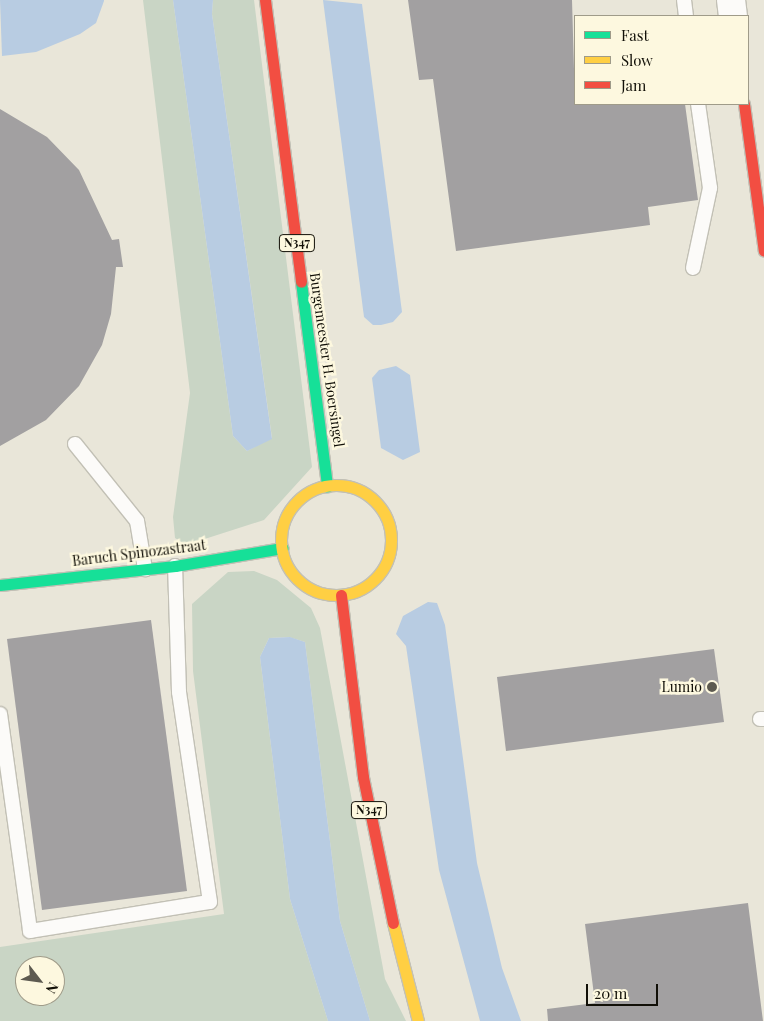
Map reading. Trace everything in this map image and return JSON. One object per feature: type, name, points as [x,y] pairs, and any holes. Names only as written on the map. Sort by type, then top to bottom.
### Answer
[{"type":"main road","name":"Burgemeester H. Boersingel","points":[[265,0],[328,486]]},
{"type":"main road","points":[[744,105],[764,251]]},
{"type":"main road","points":[[328,486],[353,488],[369,497],[382,510],[391,534],[382,570],[364,588],[341,595],[302,584],[282,548],[282,534],[292,508],[302,497],[328,486]]},
{"type":"main road","name":"Baruch Spinozastraat","points":[[0,585],[174,566],[282,548]]},
{"type":"main road","name":"N347","points":[[341,595],[363,777],[384,888],[418,1021]]},
{"type":"street","points":[[731,0],[732,15]]},
{"type":"lane","points":[[684,0],[686,15]]},
{"type":"lane","points":[[692,268],[710,188],[698,105]]},
{"type":"lane","points":[[75,444],[137,521],[145,569]]},
{"type":"lane","points":[[0,714],[30,931],[210,902],[179,692],[174,566]]},
{"type":"green space","points":[[143,0],[173,0],[233,436],[247,451],[272,438],[212,14],[213,0],[254,0],[312,467],[264,520],[186,545],[175,538],[173,517],[190,393]]},
{"type":"green space","points":[[254,571],[277,580],[311,608],[320,628],[385,979],[406,1021],[370,1021],[340,921],[305,642],[289,637],[269,638],[260,657],[290,899],[328,1021],[0,1021],[0,947],[224,914],[193,671],[192,604],[228,572]]},
{"type":"water","points":[[0,0],[104,1],[96,23],[80,34],[36,52],[2,56]]},
{"type":"water","points":[[173,0],[213,0],[212,14],[272,439],[247,451],[233,436]]},
{"type":"water","points":[[323,0],[362,4],[402,312],[393,322],[381,325],[373,325],[364,317]]},
{"type":"water","points":[[396,366],[410,375],[420,452],[403,460],[381,448],[372,378],[379,370]]},
{"type":"water","points":[[428,602],[437,603],[445,625],[477,863],[502,968],[521,1021],[480,1021],[439,870],[406,646],[396,634],[403,616]]},
{"type":"water","points":[[290,637],[305,642],[340,921],[370,1021],[328,1021],[290,899],[260,657],[269,638]]},
{"type":"building","points":[[408,0],[572,0],[574,105],[685,105],[698,200],[648,207],[650,225],[456,251],[433,79],[419,80]]},
{"type":"building","points":[[0,109],[47,137],[79,170],[112,240],[119,239],[123,267],[116,267],[111,314],[102,345],[79,386],[46,420],[0,446]]},
{"type":"building","points":[[151,620],[187,891],[42,910],[7,639]]},
{"type":"building","points":[[714,649],[724,722],[506,751],[497,677]]},
{"type":"building","points":[[748,903],[763,1021],[548,1021],[547,1009],[595,1003],[585,924]]},
{"type":"traffic: fast","points":[[301,282],[327,486]]},
{"type":"traffic: fast","points":[[0,585],[175,566],[282,548]]},
{"type":"traffic: slow","points":[[336,485],[357,489],[375,501],[387,519],[391,540],[387,561],[375,579],[357,591],[336,595],[315,591],[297,579],[285,561],[281,540],[285,519],[297,501],[315,489],[336,485]]},
{"type":"traffic: slow","points":[[393,923],[418,1021]]},
{"type":"traffic: jam","points":[[265,0],[301,282]]},
{"type":"traffic: jam","points":[[744,105],[764,251]]},
{"type":"traffic: jam","points":[[341,595],[363,777],[393,923]]},
{"type":"place","name":"Lumio","points":[[712,687]]}]
